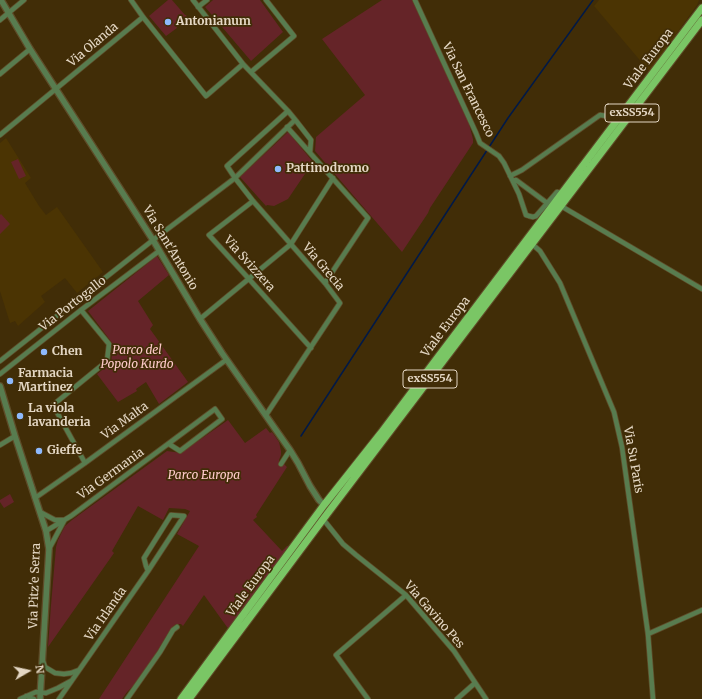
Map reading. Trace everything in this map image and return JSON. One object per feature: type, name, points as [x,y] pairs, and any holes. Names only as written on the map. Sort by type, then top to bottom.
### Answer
[{"type":"main road","name":"Viale Europa","points":[[181,699],[324,505],[381,433],[442,350],[702,8]]},
{"type":"main road","name":"Viale Europa","points":[[189,699],[323,519],[702,20]]},
{"type":"street","name":"Via Sant'Antonio","points":[[1,0],[30,49],[153,240],[226,360],[290,450],[310,486],[324,505]]},
{"type":"street","points":[[0,20],[24,0]]},
{"type":"street","points":[[131,0],[206,96],[243,64]]},
{"type":"street","points":[[193,0],[243,64],[288,111],[311,140],[310,152]]},
{"type":"street","points":[[198,7],[208,0]]},
{"type":"street","points":[[251,72],[294,36],[266,0]]},
{"type":"street","name":"Via San Francesco","points":[[415,0],[480,143],[499,156],[519,194],[526,215],[536,216],[557,192],[562,193]]},
{"type":"street","name":"Via Olanda","points":[[0,135],[143,16]]},
{"type":"street","points":[[0,74],[30,49]]},
{"type":"street","points":[[235,178],[227,166],[288,111]]},
{"type":"street","points":[[510,176],[522,170],[600,115],[619,118]]},
{"type":"street","name":"Via Portogallo","points":[[0,361],[153,240],[235,178],[295,120]]},
{"type":"street","points":[[287,127],[368,218],[325,283]]},
{"type":"street","name":"Via Grecia","points":[[235,178],[253,201],[325,283],[340,303],[266,415]]},
{"type":"street","points":[[200,319],[291,244],[333,178]]},
{"type":"street","points":[[513,181],[516,180],[547,203]]},
{"type":"street","name":"Via Svizzera","points":[[253,201],[210,235],[311,348]]},
{"type":"street","points":[[561,206],[702,289]]},
{"type":"street","name":"Via Su Paris","points":[[532,244],[540,251],[560,283],[614,412],[622,448],[648,634],[653,699]]},
{"type":"street","name":"Via Portogallo","points":[[0,374],[80,310],[159,251]]},
{"type":"street","points":[[80,310],[110,344],[107,361],[53,405],[85,463]]},
{"type":"street","name":"Via Malta","points":[[35,498],[226,360]]},
{"type":"street","name":"Via Pitz'e Serra","points":[[0,386],[46,531],[49,549],[40,699]]},
{"type":"street","name":"Via Germania","points":[[46,531],[65,520],[215,409],[222,419],[180,451],[169,444]]},
{"type":"street","points":[[0,445],[15,436]]},
{"type":"street","points":[[281,464],[290,450]]},
{"type":"street","points":[[40,512],[55,520],[65,520]]},
{"type":"street","name":"Via Irlanda","points":[[59,699],[148,571],[184,516],[171,515],[144,558],[148,571]]},
{"type":"street","name":"Via Gavino Pes","points":[[323,519],[343,544],[406,595],[454,651],[486,699]]},
{"type":"street","name":"Via Germania","points":[[49,549],[65,520]]},
{"type":"street","points":[[368,699],[336,655],[406,595]]},
{"type":"street","points":[[648,634],[702,610]]},
{"type":"street","points":[[127,699],[160,652],[173,630],[177,627]]},
{"type":"street","points":[[43,660],[45,667],[55,673],[71,674],[80,669]]},
{"type":"street","name":"Via Irlanda","points":[[20,699],[36,692],[46,693],[73,679]]},
{"type":"street","points":[[456,699],[475,683]]},
{"type":"street","points":[[26,696],[34,699]]},
{"type":"shaded area","points":[[599,0],[699,0],[697,5],[649,71],[594,6]]},
{"type":"shaded area","points":[[6,138],[31,178],[25,183],[39,206],[46,215],[57,207],[103,272],[77,293],[65,278],[41,296],[45,302],[18,326],[15,321],[10,323],[0,291],[0,143]]},
{"type":"green space","name":"Antonianum","points":[[168,0],[172,0],[187,17],[176,26],[177,28],[166,36],[149,16]]},
{"type":"green space","points":[[213,0],[260,0],[283,32],[251,61],[205,7]]},
{"type":"green space","points":[[382,0],[412,0],[445,66],[467,116],[473,139],[473,143],[402,252],[315,151],[316,137],[365,95],[322,39]]},
{"type":"green space","name":"Pattinodromo","points":[[288,132],[313,162],[288,199],[274,206],[266,206],[240,177]]},
{"type":"green space","points":[[18,159],[26,176],[19,179],[11,162]]},
{"type":"green space","points":[[1,214],[10,224],[0,234],[0,215]]},
{"type":"green space","name":"Parco del Popolo Kurdo","points":[[157,256],[169,275],[138,301],[153,325],[150,329],[188,382],[159,404],[146,382],[136,389],[137,391],[118,402],[97,374],[111,363],[113,344],[88,311]]},
{"type":"green space","name":"Parco Europa","points":[[228,420],[245,443],[266,428],[270,433],[272,432],[279,442],[281,455],[279,464],[284,464],[287,467],[256,515],[257,517],[253,520],[282,551],[287,546],[292,546],[230,630],[204,595],[183,626],[181,624],[176,624],[172,627],[146,670],[122,699],[99,699],[199,546],[177,534],[190,511],[185,509],[169,508],[163,520],[138,506],[112,551],[114,553],[48,647],[56,547],[58,540],[65,526],[72,520],[167,451],[181,453]]},
{"type":"green space","points":[[10,494],[14,502],[4,508],[0,500]]},
{"type":"waterway","points":[[301,436],[508,118],[593,0]]},
{"type":"place","name":"Antonianum","points":[[168,22]]},
{"type":"place","name":"Pattinodromo","points":[[278,169]]},
{"type":"place","name":"Chen","points":[[44,352]]},
{"type":"place","name":"Farmacia Martinez","points":[[10,381]]},
{"type":"place","name":"La viola lavanderia","points":[[20,416]]},
{"type":"place","name":"Gieffe","points":[[39,451]]}]
